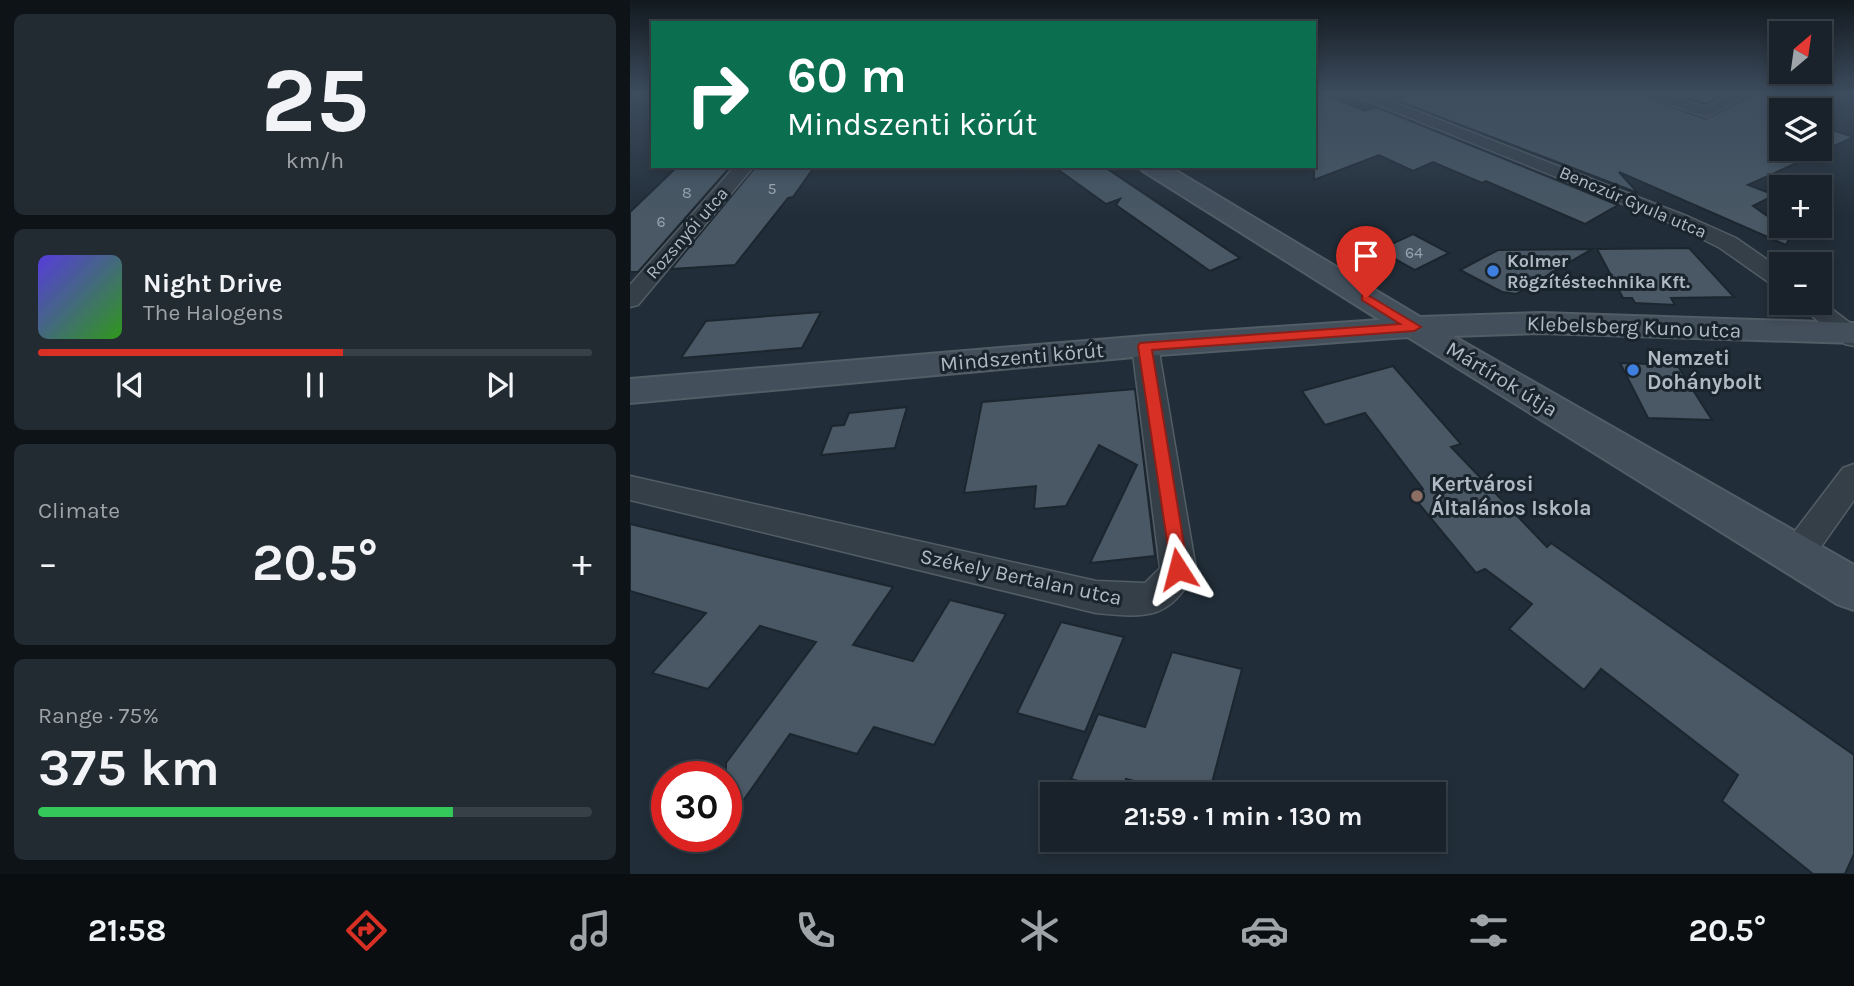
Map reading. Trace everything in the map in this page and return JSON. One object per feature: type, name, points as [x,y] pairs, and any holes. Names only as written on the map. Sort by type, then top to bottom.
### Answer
[{"type":"street","name":"Benczúr Gyula utca","points":[[1462,135],[1682,221],[1728,243],[1769,272]]},
{"type":"street","name":"Rozsnyói utca","points":[[630,300],[743,168]]},
{"type":"street","name":"Mártírok útja","points":[[1155,168],[1414,327],[1854,589]]},
{"type":"street","points":[[1825,315],[1851,335]]},
{"type":"street","name":"Klebelsberg Kuno utca","points":[[1414,327],[1541,323],[1851,335]]},
{"type":"street","name":"Mindszenti körút","points":[[630,391],[1144,346],[1414,327]]},
{"type":"street","name":"Székely Bertalan utca","points":[[630,488],[1096,597],[1148,600],[1162,594],[1172,584],[1178,569],[1144,346]]},
{"type":"street","points":[[1797,554],[1854,476]]},
{"type":"building","points":[[1316,135],[1445,135],[1618,205],[1585,224],[1486,181],[1482,183],[1433,162],[1413,171],[1379,155],[1314,180]]},
{"type":"building","points":[[1486,135],[1769,135],[1769,161],[1801,161],[1748,185],[1769,193],[1769,198],[1753,206],[1769,217],[1769,238],[1619,172],[1638,193]]},
{"type":"building","points":[[1832,135],[1854,137],[1832,147]]},
{"type":"building","points":[[676,168],[729,168],[638,272],[630,272],[630,212]]},
{"type":"building","points":[[754,168],[814,168],[793,197],[788,198],[735,265],[671,269]]},
{"type":"building","points":[[1056,168],[1106,168],[1240,258],[1210,271],[1116,205],[1120,199],[1106,204]]},
{"type":"building","points":[[1413,234],[1449,253],[1415,270],[1379,250]]},
{"type":"building","points":[[1770,238],[1790,238],[1786,245]]},
{"type":"building","points":[[1689,248],[1734,297],[1671,298],[1675,305],[1635,303],[1632,298],[1623,298],[1597,249]]},
{"type":"building","points":[[1592,249],[1516,294],[1502,292],[1460,270],[1498,250]]},
{"type":"building","points":[[821,312],[802,348],[681,358],[706,321]]},
{"type":"building","points":[[1620,363],[1677,365],[1712,420],[1648,418]]},
{"type":"building","points":[[1393,366],[1461,444],[1451,447],[1547,547],[1551,543],[1854,755],[1854,854],[1845,874],[1813,874],[1722,801],[1738,775],[1601,669],[1584,690],[1509,629],[1532,604],[1485,569],[1476,573],[1411,494],[1423,489],[1365,413],[1325,425],[1302,391]]},
{"type":"building","points":[[1135,389],[1155,556],[1090,563],[1137,465],[1099,445],[1066,506],[1034,509],[1036,486],[964,493],[982,402]]},
{"type":"building","points":[[907,407],[895,448],[821,455],[832,426],[844,425],[849,413]]},
{"type":"building","points":[[630,524],[893,587],[853,645],[913,661],[950,600],[1006,614],[934,745],[874,727],[857,754],[790,734],[742,802],[742,761],[727,761],[816,642],[760,626],[708,689],[652,673],[706,613],[630,591]]},
{"type":"building","points":[[1061,622],[1124,637],[1085,732],[1017,713]]},
{"type":"building","points":[[1172,652],[1242,669],[1212,782],[1138,782],[1126,779],[1125,782],[1082,782],[1071,779],[1098,714],[1145,727]]},
{"type":"place","name":"Kolmer Rögzítéstechnika Kft.","points":[[1493,271]]},
{"type":"place","name":"Nemzeti Dohánybolt","points":[[1633,370]]},
{"type":"place","name":"Kertvárosi Általános Iskola","points":[[1417,496]]},
{"type":"route","points":[[1178,569],[1144,346],[1414,327],[1366,298]]}]
